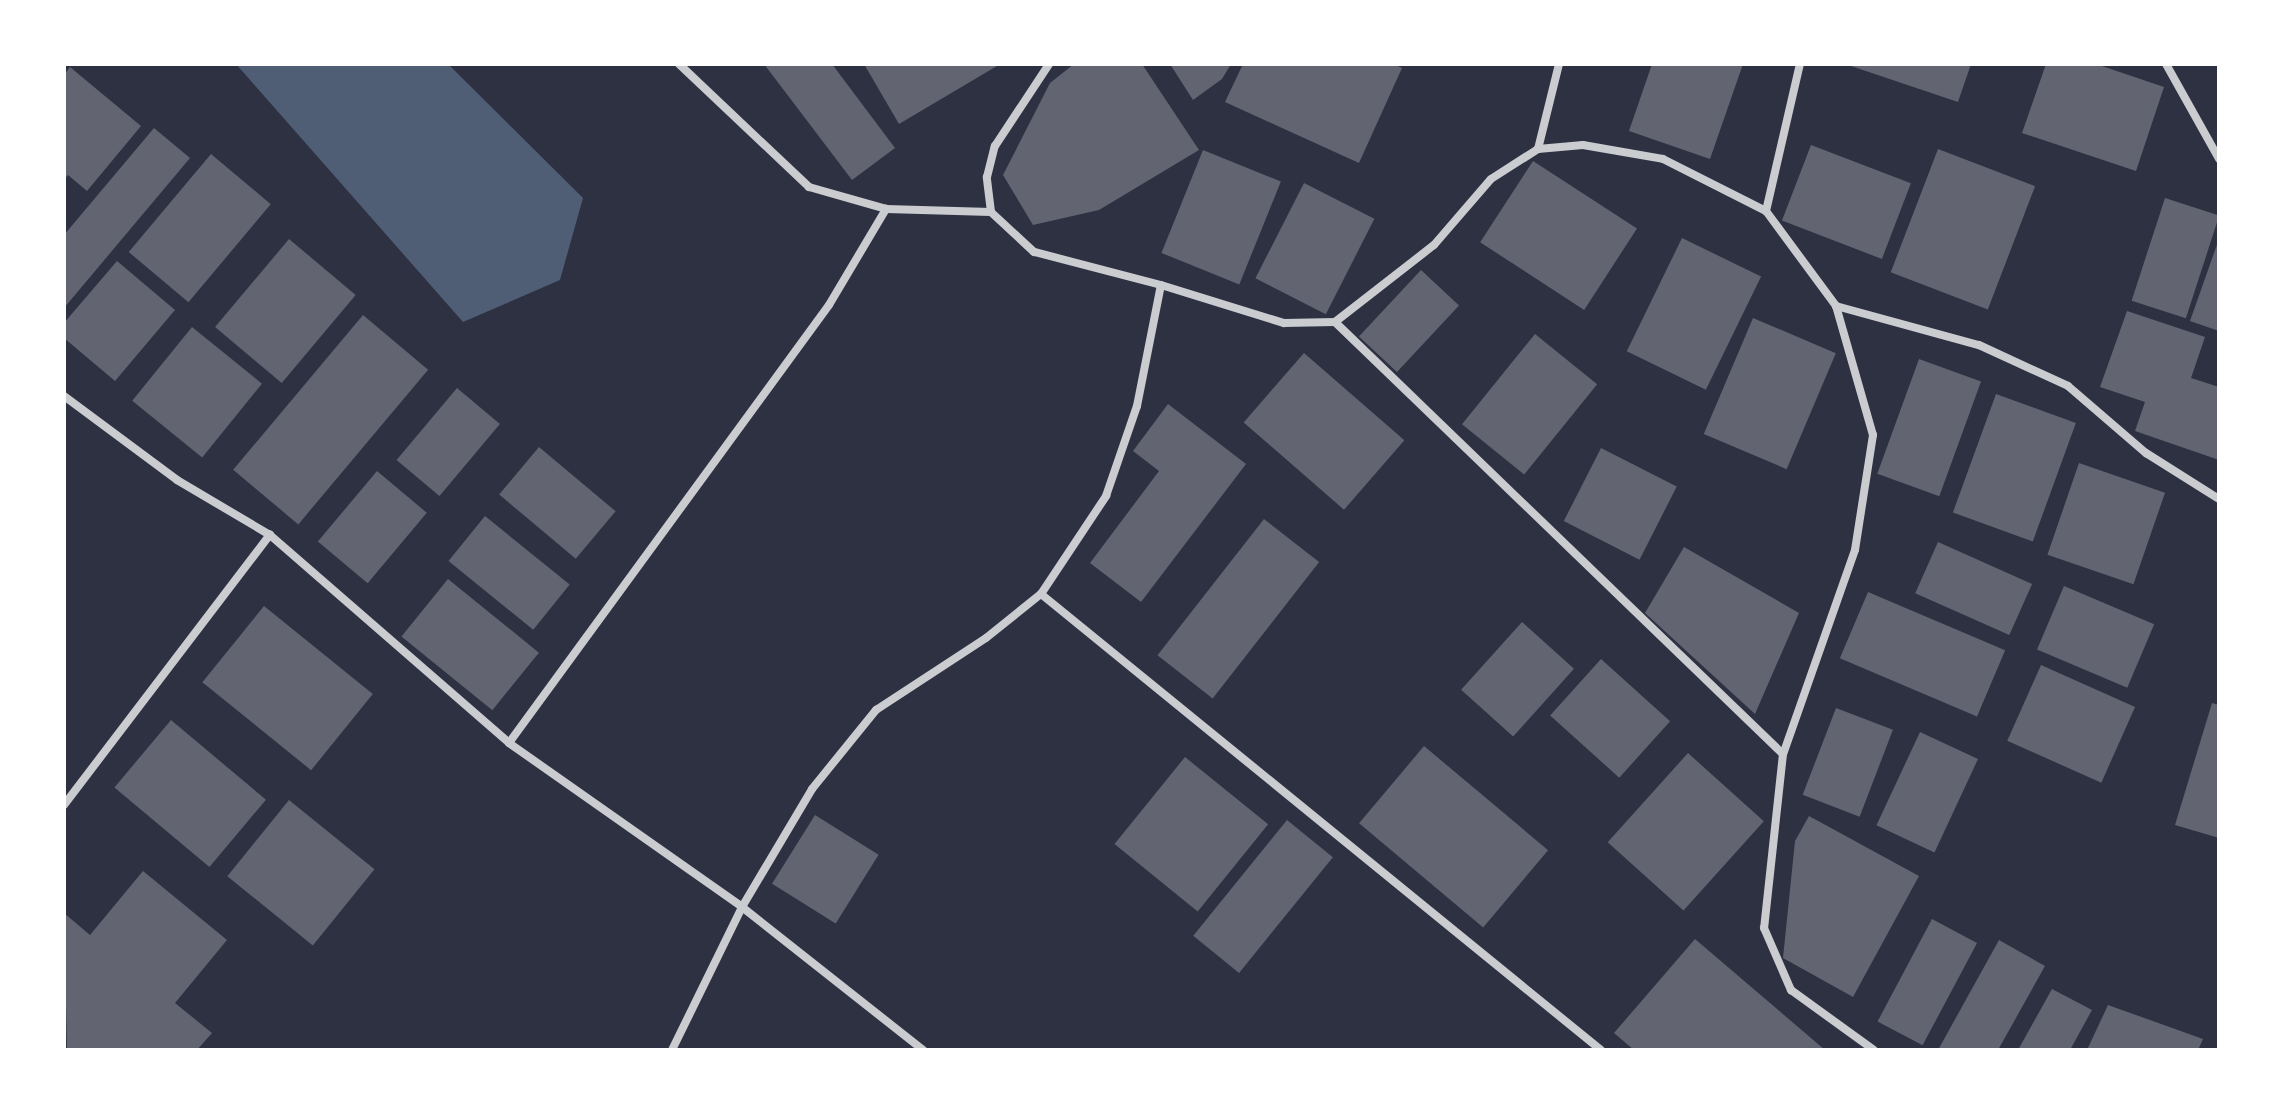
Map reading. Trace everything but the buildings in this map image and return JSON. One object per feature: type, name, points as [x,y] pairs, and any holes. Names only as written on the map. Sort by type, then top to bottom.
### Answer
[{"type":"street","points":[[679,64],[809,187],[886,209],[991,212]]},
{"type":"street","points":[[1049,64],[995,146],[987,177],[991,212],[1034,252],[1161,285],[1284,323],[1335,322],[1434,245],[1491,179],[1538,149],[1583,145],[1663,159],[1766,211],[1836,306],[1873,435],[1855,550],[1783,754],[1764,928],[1791,990],[1874,1050]]},
{"type":"street","points":[[1538,149],[1559,64]]},
{"type":"street","points":[[1766,211],[1800,64]]},
{"type":"street","points":[[2166,64],[2219,159]]},
{"type":"street","points":[[509,743],[829,305],[886,209]]},
{"type":"street","points":[[672,1050],[742,907],[812,789],[876,710],[986,638],[1041,594],[1106,496],[1137,406],[1161,285]]},
{"type":"street","points":[[1836,306],[1979,345],[2068,386],[2146,453],[2219,499]]},
{"type":"street","points":[[1335,322],[1783,754]]},
{"type":"street","points":[[64,396],[177,480],[270,535],[509,743],[742,907],[923,1050]]},
{"type":"street","points":[[64,805],[270,535]]},
{"type":"street","points":[[1041,594],[1601,1050]]},
{"type":"water","points":[[236,64],[448,64],[583,198],[560,280],[463,322]]}]
